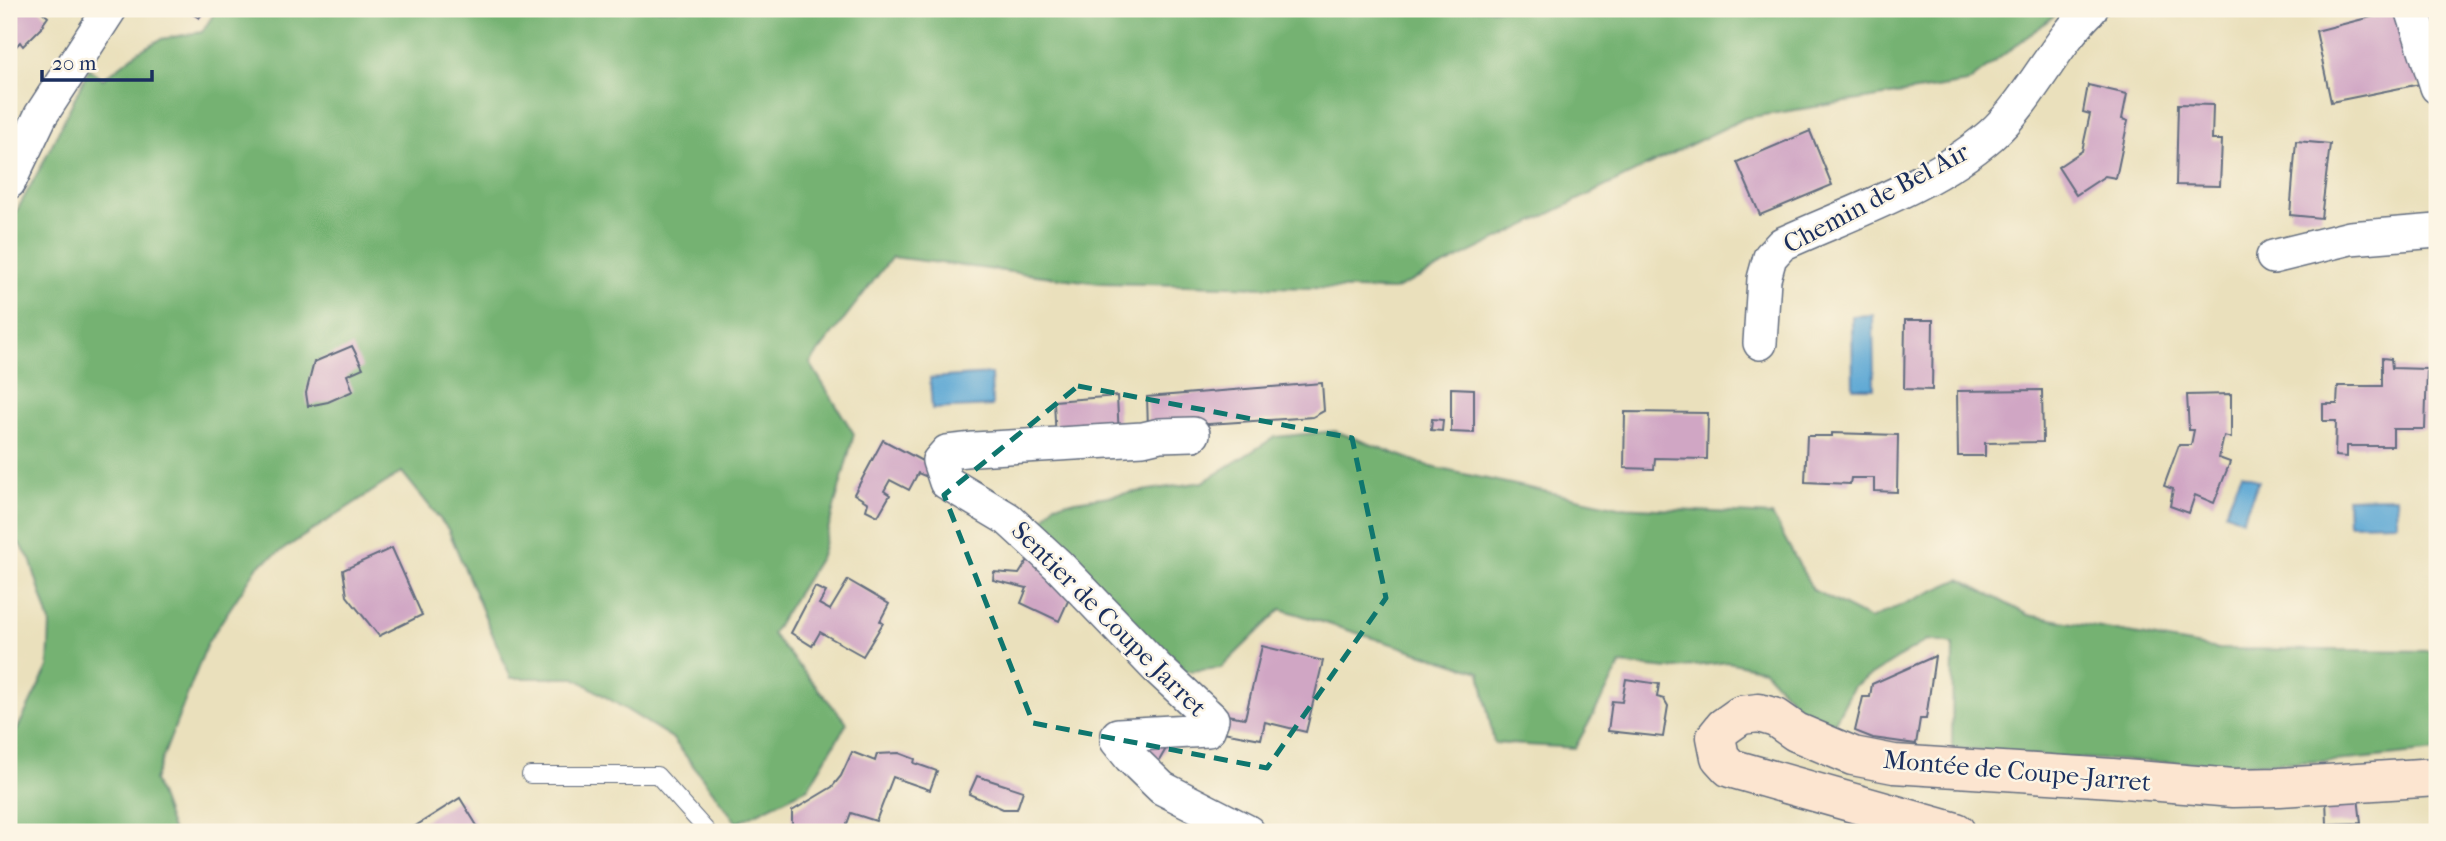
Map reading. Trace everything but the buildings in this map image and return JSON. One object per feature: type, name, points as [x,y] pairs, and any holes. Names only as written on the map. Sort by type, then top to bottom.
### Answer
[{"type":"main road","name":"Montée de Coupe-Jarret","points":[[1956,832],[1730,768],[1720,757],[1716,737],[1724,727],[1741,715],[1759,713],[1776,718],[1796,732],[1853,756],[1894,764],[2233,788],[2293,787],[2437,776]]},
{"type":"street","points":[[9,183],[41,115],[110,9]]},
{"type":"street","name":"Chemin de Bel Air","points":[[1760,343],[1764,279],[1770,257],[1782,244],[1896,193],[1959,160],[1992,134],[2008,117],[2059,47],[2091,9]]},
{"type":"street","points":[[2412,9],[2437,86]]},
{"type":"street","points":[[2273,257],[2350,238],[2437,231]]},
{"type":"street","name":"Sentier de Coupe Jarret","points":[[1193,434],[974,449],[947,452],[939,461],[946,482],[1009,519],[1058,565],[1156,667],[1212,719],[1208,730],[1118,735],[1117,741],[1162,788],[1248,832]]},
{"type":"lane","points":[[530,775],[657,775],[708,832]]},
{"type":"highlighted area","points":[[1078,386],[1352,438],[1386,598],[1267,768],[1033,723],[944,495]]},
{"type":"green space","points":[[217,9],[2063,9],[1967,83],[1745,118],[1394,290],[1100,283],[892,257],[810,363],[854,434],[821,556],[772,634],[847,723],[808,788],[737,823],[672,738],[575,678],[511,678],[448,529],[402,472],[258,566],[208,642],[154,780],[173,832],[9,832],[9,746],[48,667],[50,623],[30,559],[9,529],[9,225],[89,69],[103,79],[139,51],[161,39],[202,32]]},
{"type":"green space","points":[[1335,431],[1431,467],[1619,507],[1772,515],[1813,590],[1870,619],[1960,579],[2028,615],[2218,649],[2437,651],[2437,751],[2331,761],[2188,763],[1952,748],[1953,644],[1927,640],[1854,686],[1831,729],[1808,718],[1764,670],[1728,662],[1668,669],[1621,664],[1575,748],[1494,743],[1480,672],[1281,609],[1221,668],[1180,672],[1034,532],[1055,504],[1203,482],[1275,437]]},
{"type":"water","points":[[1873,315],[1874,388],[1853,388],[1852,316]]},
{"type":"water","points":[[991,374],[992,406],[932,409],[930,378]]},
{"type":"water","points":[[2242,473],[2259,481],[2242,520],[2225,512]]},
{"type":"water","points":[[2396,497],[2397,523],[2348,524],[2347,498]]}]
